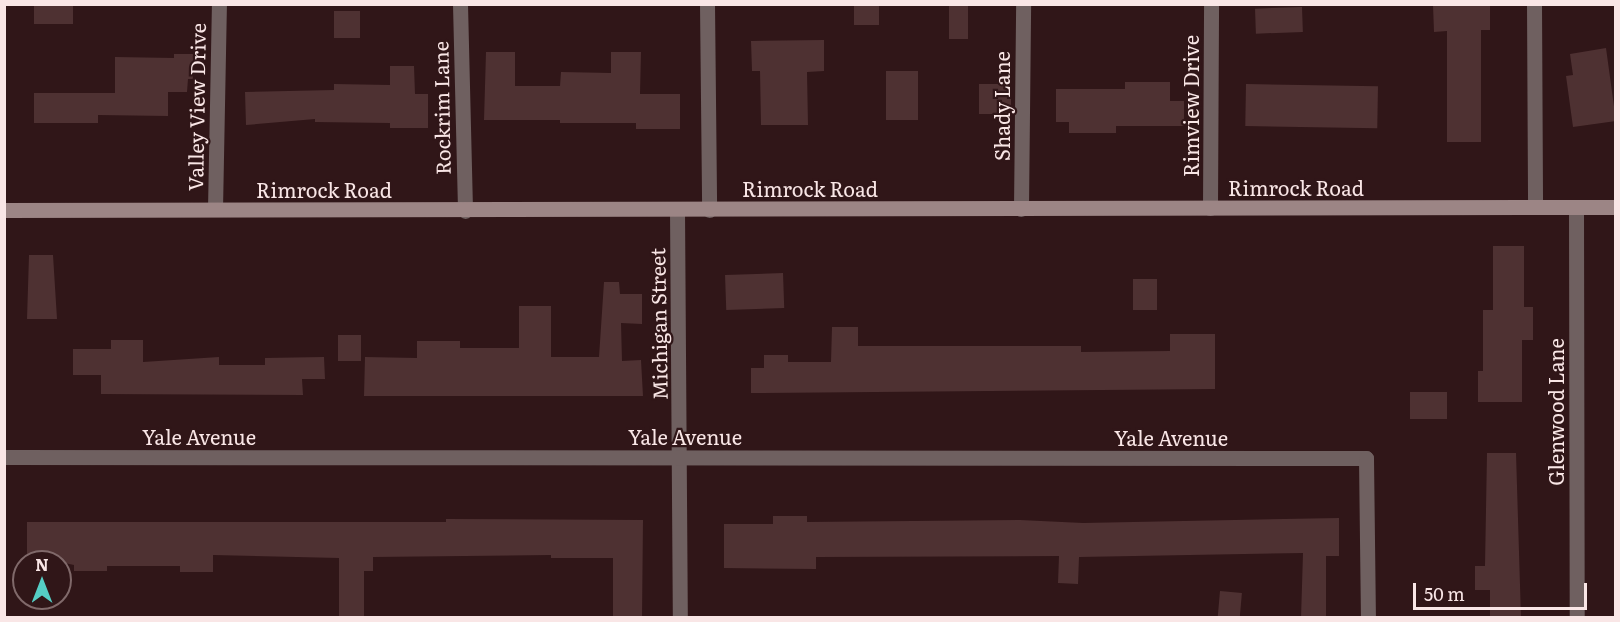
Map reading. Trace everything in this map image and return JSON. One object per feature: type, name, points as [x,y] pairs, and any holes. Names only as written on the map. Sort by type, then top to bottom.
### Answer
[{"type":"main road","name":"Rimrock Road","points":[[4,210],[465,211],[1616,207]]},
{"type":"street","name":"Valley View Drive","points":[[216,209],[219,4]]},
{"type":"street","name":"Rockrim Lane","points":[[460,4],[465,211]]},
{"type":"street","points":[[707,4],[709,210]]},
{"type":"street","name":"Shady Lane","points":[[1022,208],[1023,4]]},
{"type":"street","name":"Rimview Drive","points":[[1210,208],[1211,4]]},
{"type":"street","points":[[1534,4],[1535,207]]},
{"type":"street","name":"Glenwood Lane","points":[[1576,207],[1577,618]]},
{"type":"street","name":"Michigan Street","points":[[677,210],[681,457],[680,618]]},
{"type":"street","name":"Yale Avenue","points":[[4,457],[1366,458],[1368,618]]},
{"type":"building","points":[[34,4],[73,4],[73,24],[34,24]]},
{"type":"building","points":[[854,4],[879,4],[879,25],[854,25]]},
{"type":"building","points":[[949,4],[968,4],[968,39],[949,39]]},
{"type":"building","points":[[1433,5],[1490,5],[1490,30],[1481,30],[1481,142],[1447,142],[1447,31],[1434,32]]},
{"type":"building","points":[[1302,7],[1303,32],[1256,34],[1255,9]]},
{"type":"building","points":[[334,11],[360,11],[360,38],[334,38]]},
{"type":"building","points":[[824,40],[824,71],[807,72],[808,125],[761,125],[760,71],[752,71],[751,41]]},
{"type":"building","points":[[1606,48],[1616,121],[1573,127],[1566,76],[1573,75],[1570,54]]},
{"type":"building","points":[[486,52],[515,52],[515,86],[560,86],[561,72],[611,73],[611,52],[641,52],[640,94],[680,94],[680,129],[636,129],[636,123],[484,120]]},
{"type":"building","points":[[174,54],[193,54],[193,79],[188,79],[187,92],[168,92],[168,116],[98,115],[98,123],[34,123],[34,93],[115,93],[115,57],[174,58]]},
{"type":"building","points":[[390,66],[414,66],[415,94],[428,94],[428,128],[390,128],[390,123],[315,122],[315,119],[246,125],[245,92],[334,90],[334,84],[390,85]]},
{"type":"building","points":[[886,71],[918,71],[918,120],[886,120]]},
{"type":"building","points":[[1125,82],[1170,82],[1170,101],[1184,101],[1184,126],[1116,126],[1116,133],[1069,133],[1069,122],[1056,122],[1056,89],[1125,89]]},
{"type":"building","points":[[979,84],[1011,84],[1011,114],[979,114]]},
{"type":"building","points":[[1246,84],[1378,86],[1377,128],[1245,126]]},
{"type":"building","points":[[1493,246],[1524,246],[1524,307],[1533,307],[1533,340],[1522,340],[1522,402],[1478,402],[1478,371],[1483,371],[1483,310],[1493,310]]},
{"type":"building","points":[[29,255],[53,255],[57,319],[27,319]]},
{"type":"building","points":[[783,273],[784,308],[726,310],[725,275]]},
{"type":"building","points":[[1133,279],[1157,279],[1157,310],[1133,310]]},
{"type":"building","points":[[604,282],[619,282],[620,294],[642,294],[642,324],[621,323],[622,361],[641,360],[643,396],[364,396],[365,357],[417,358],[417,341],[460,341],[460,348],[519,348],[519,306],[551,306],[551,357],[599,357]]},
{"type":"building","points":[[832,327],[858,327],[858,346],[1081,346],[1081,352],[1170,351],[1170,334],[1215,334],[1215,389],[751,393],[751,368],[764,368],[764,355],[788,355],[788,362],[831,362]]},
{"type":"building","points":[[338,335],[361,335],[361,361],[338,361]]},
{"type":"building","points":[[111,340],[143,340],[143,362],[219,357],[219,365],[265,365],[265,358],[324,357],[325,379],[302,379],[303,395],[101,394],[101,375],[73,375],[73,349],[111,349]]},
{"type":"building","points":[[1410,392],[1447,392],[1447,419],[1410,419]]},
{"type":"building","points":[[1487,453],[1516,453],[1521,618],[1490,618],[1490,590],[1475,590],[1475,566],[1485,566]]},
{"type":"building","points":[[773,516],[807,516],[807,522],[1020,520],[1083,523],[1339,518],[1339,556],[1326,556],[1326,618],[1301,618],[1303,553],[1079,557],[1078,584],[1058,583],[1059,556],[816,557],[816,569],[724,568],[724,524],[773,524]]},
{"type":"building","points":[[446,519],[643,520],[642,618],[613,618],[613,558],[551,558],[551,555],[373,557],[373,571],[364,571],[364,618],[339,618],[339,558],[213,555],[213,572],[180,572],[180,566],[107,566],[107,571],[74,571],[72,550],[27,550],[27,522],[446,522]]},
{"type":"building","points":[[1220,591],[1242,593],[1240,618],[1218,616]]}]
